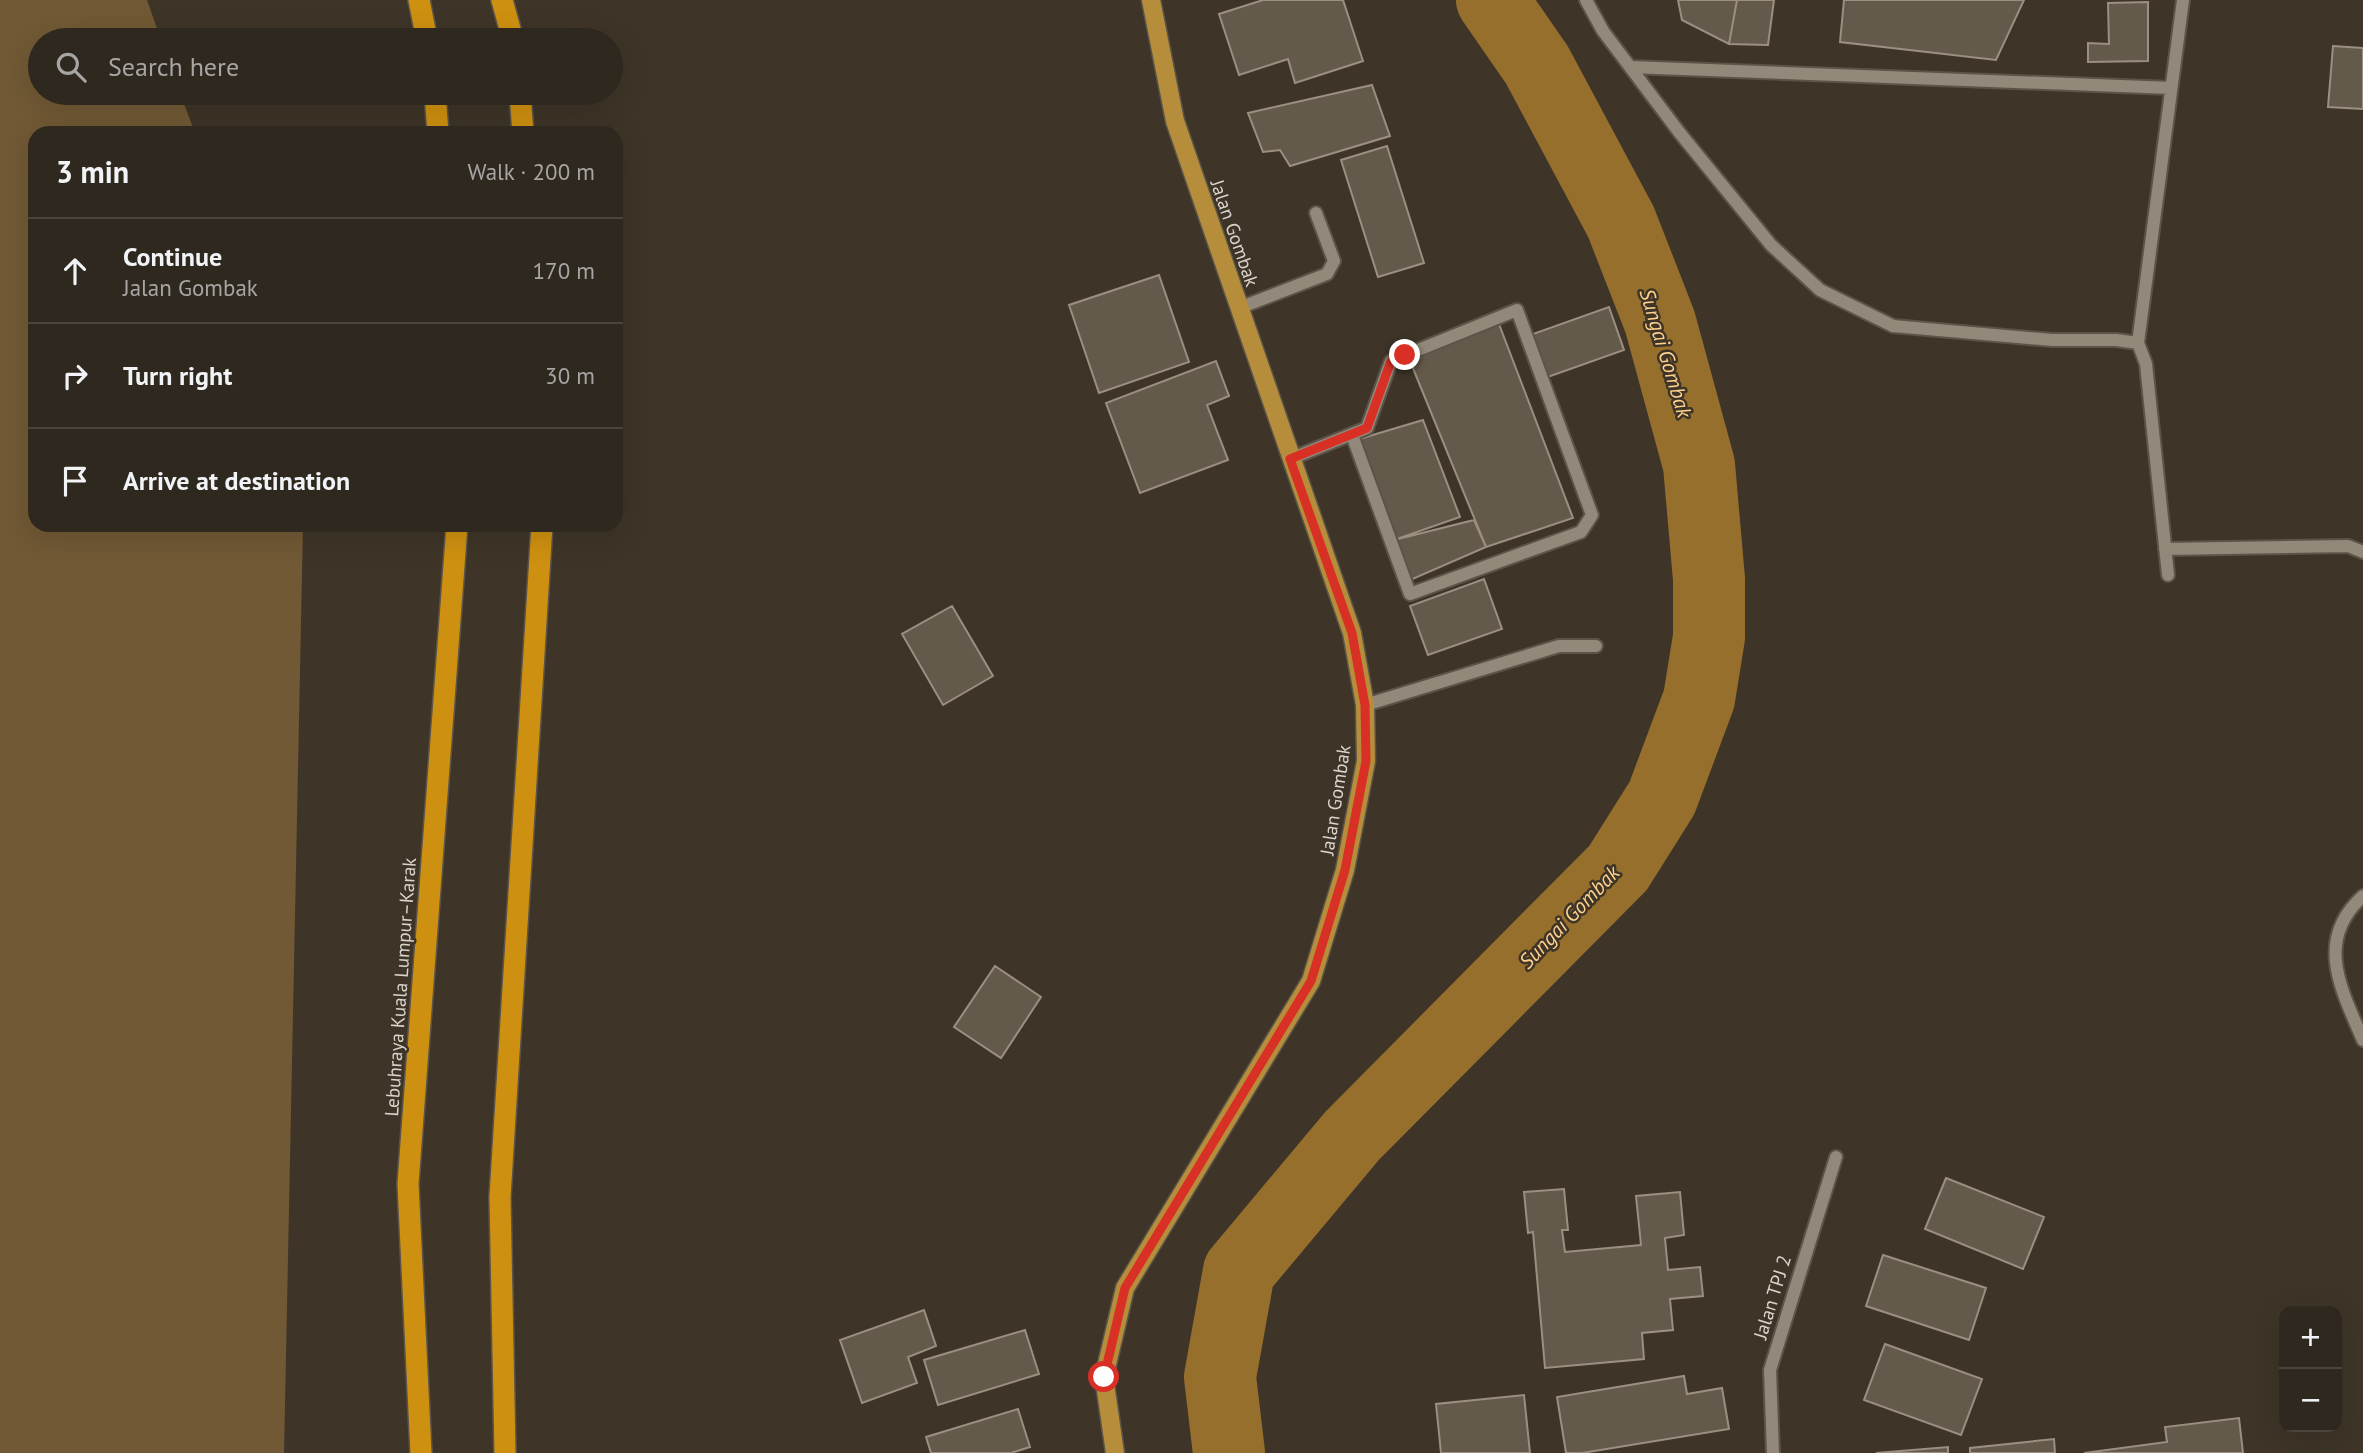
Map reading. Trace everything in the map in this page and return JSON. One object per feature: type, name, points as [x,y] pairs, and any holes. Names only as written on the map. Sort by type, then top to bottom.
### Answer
[{"type":"highway","points":[[419,0],[425,28]]},
{"type":"highway","points":[[502,0],[510,28]]},
{"type":"highway","points":[[436,105],[437,126]]},
{"type":"highway","points":[[521,105],[522,126]]},
{"type":"highway","name":"Lebuhraya Kuala Lumpur–Karak","points":[[421,1453],[408,1184],[456,532]]},
{"type":"highway","points":[[505,1453],[500,1198],[542,532]]},
{"type":"main road","name":"Jalan Gombak","points":[[1115,1453],[1104,1377],[1125,1288],[1311,981],[1345,870],[1364,774],[1365,705],[1352,633],[1175,121],[1150,0]]},
{"type":"street","points":[[1586,0],[1603,31],[1630,67],[1771,244],[1820,290],[1893,326],[2053,340],[2116,340],[2138,343]]},
{"type":"street","points":[[2168,575],[2146,364],[2138,343],[2183,0]]},
{"type":"street","points":[[1630,67],[2171,89]]},
{"type":"street","points":[[1239,308],[1327,274],[1334,261],[1316,213]]},
{"type":"street","points":[[1290,459],[1367,428],[1391,361],[1517,310],[1592,515],[1581,532],[1410,594],[1352,435]]},
{"type":"street","points":[[2165,549],[2348,546],[2363,552]]},
{"type":"street","points":[[1365,705],[1559,646],[1596,646]]},
{"type":"street","points":[[2363,896],[2347,910],[2333,950],[2341,989],[2363,1040]]},
{"type":"street","name":"Jalan TPJ 2","points":[[1773,1453],[1770,1370],[1836,1157]]},
{"type":"shaded area","points":[[0,0],[147,0],[157,28],[28,28],[28,105],[184,105],[192,126],[28,126],[28,532],[303,532],[284,1453],[0,1453]]},
{"type":"building","points":[[1263,0],[1343,0],[1363,61],[1295,83],[1288,59],[1239,75],[1219,14]]},
{"type":"building","points":[[1678,0],[1737,0],[1729,44],[1682,20]]},
{"type":"building","points":[[1737,0],[1774,0],[1768,45],[1729,44]]},
{"type":"building","points":[[1844,0],[2024,0],[1996,60],[1840,42]]},
{"type":"building","points":[[2148,2],[2148,61],[2088,62],[2088,43],[2109,44],[2108,3]]},
{"type":"building","points":[[2333,46],[2363,48],[2363,109],[2328,107]]},
{"type":"building","points":[[1372,85],[1390,136],[1290,166],[1280,150],[1263,152],[1248,113]]},
{"type":"building","points":[[1387,146],[1424,263],[1378,277],[1341,160]]},
{"type":"building","points":[[1159,275],[1189,362],[1099,393],[1069,305]]},
{"type":"building","points":[[1609,307],[1624,350],[1545,378],[1530,335]]},
{"type":"building","points":[[1499,324],[1573,518],[1486,547],[1410,361]]},
{"type":"building","points":[[1216,361],[1229,396],[1207,405],[1228,460],[1140,493],[1106,403]]},
{"type":"building","points":[[1423,420],[1460,517],[1394,540],[1356,440]]},
{"type":"building","points":[[1474,520],[1486,547],[1408,581],[1394,540]]},
{"type":"building","points":[[1484,579],[1502,629],[1428,655],[1410,606]]},
{"type":"building","points":[[952,606],[993,676],[943,705],[902,634]]},
{"type":"building","points":[[995,966],[1041,997],[1001,1058],[954,1027]]},
{"type":"building","points":[[1946,1178],[2044,1217],[2023,1269],[1925,1229]]},
{"type":"building","points":[[1564,1189],[1568,1230],[1562,1230],[1565,1252],[1641,1245],[1636,1196],[1680,1192],[1684,1235],[1665,1238],[1668,1270],[1700,1267],[1703,1296],[1670,1299],[1673,1330],[1642,1333],[1644,1359],[1545,1368],[1533,1232],[1528,1233],[1524,1192]]},
{"type":"building","points":[[1883,1255],[1986,1288],[1969,1340],[1866,1306]]},
{"type":"building","points":[[924,1310],[936,1346],[908,1357],[917,1383],[862,1403],[840,1340]]},
{"type":"building","points":[[1025,1330],[1039,1374],[938,1405],[924,1360]]},
{"type":"building","points":[[1885,1344],[1982,1379],[1961,1435],[1864,1400]]},
{"type":"building","points":[[1684,1376],[1687,1394],[1722,1388],[1729,1429],[1582,1453],[1566,1453],[1557,1397]]},
{"type":"building","points":[[1524,1395],[1530,1453],[1441,1453],[1436,1404]]},
{"type":"building","points":[[1018,1409],[1030,1447],[1011,1453],[931,1453],[926,1437]]},
{"type":"building","points":[[2239,1418],[2243,1453],[2084,1453],[2167,1442],[2165,1427]]},
{"type":"building","points":[[2054,1439],[2055,1453],[1970,1453],[1970,1448]]},
{"type":"building","points":[[1948,1447],[1948,1453],[1876,1453]]},
{"type":"waterway","name":"Sungai Gombak","points":[[1229,1453],[1220,1377],[1239,1271],[1352,1136],[1618,868],[1662,798],[1699,699],[1709,637],[1709,579],[1699,465],[1660,322],[1621,222],[1537,65],[1492,0]]},
{"type":"route","points":[[1104,1377],[1125,1288],[1311,981],[1345,870],[1366,761],[1365,705],[1352,633],[1290,459],[1367,428],[1391,361],[1405,355]]}]
